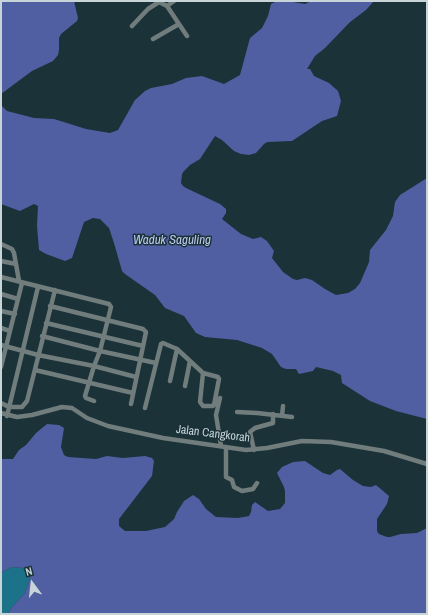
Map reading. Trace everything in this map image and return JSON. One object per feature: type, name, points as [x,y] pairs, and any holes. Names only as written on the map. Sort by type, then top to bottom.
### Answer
[{"type":"street","points":[[167,6],[174,1]]},
{"type":"street","points":[[132,26],[148,9],[159,2],[167,6],[188,36]]},
{"type":"street","points":[[153,39],[179,24]]},
{"type":"street","points":[[1,244],[12,249],[14,252],[20,282],[15,314],[1,364]]},
{"type":"street","points":[[1,261],[16,264]]},
{"type":"street","points":[[1,277],[109,304],[110,307],[100,351],[85,396],[86,398],[94,401]]},
{"type":"street","points":[[7,416],[38,287]]},
{"type":"street","points":[[1,403],[9,407],[22,407],[28,401],[54,290]]},
{"type":"street","points":[[1,294],[18,299]]},
{"type":"street","points":[[50,306],[107,321],[143,328],[146,332],[139,359],[131,404]]},
{"type":"street","points":[[1,311],[15,314]]},
{"type":"street","points":[[46,323],[142,346]]},
{"type":"street","points":[[1,328],[10,331]]},
{"type":"street","points":[[42,336],[100,351],[156,363]]},
{"type":"street","points":[[145,408],[161,344],[163,343],[177,349],[203,373],[218,377],[219,379],[213,406],[203,406],[200,402],[203,373]]},
{"type":"street","points":[[1,345],[136,377]]},
{"type":"street","points":[[170,381],[177,349]]},
{"type":"street","points":[[185,386],[190,361]]},
{"type":"street","points":[[35,370],[133,393]]},
{"type":"street","points":[[220,398],[216,415],[223,447],[226,477],[232,480],[234,487],[242,491],[253,489],[257,483]]},
{"type":"street","points":[[282,416],[283,406]]},
{"type":"street","name":"Jalan Cangkorah","points":[[1,413],[7,416],[17,417],[32,415],[55,408],[67,407],[72,408],[87,418],[108,426],[150,436],[254,450],[302,441],[331,442],[384,451],[427,464]]},
{"type":"street","points":[[237,412],[273,414],[292,418]]},
{"type":"street","points":[[254,450],[250,432],[255,428],[273,423],[273,414]]},
{"type":"shaded area","points":[[11,567],[23,568],[27,571],[30,578],[25,593],[12,607],[8,614],[1,614],[1,573]]},
{"type":"water","points":[[1,1],[74,1],[78,18],[77,21],[61,34],[59,38],[58,55],[53,61],[32,71],[1,94]]},
{"type":"water","name":"Waduk Saguling","points":[[277,1],[305,4],[311,1],[374,1],[315,56],[307,69],[310,69],[314,76],[329,83],[338,91],[341,101],[337,116],[322,121],[292,141],[267,142],[256,153],[249,155],[234,151],[215,136],[200,159],[184,171],[182,174],[181,183],[186,188],[220,204],[226,209],[226,213],[222,219],[241,234],[253,239],[261,237],[267,241],[274,251],[272,258],[283,272],[293,279],[297,280],[305,278],[312,280],[336,295],[348,293],[355,289],[360,283],[369,262],[370,250],[386,230],[393,216],[395,202],[400,195],[427,178],[427,419],[396,411],[370,401],[342,383],[341,375],[333,371],[316,367],[313,371],[299,374],[296,369],[286,369],[281,367],[272,354],[262,348],[237,340],[205,337],[196,333],[184,316],[165,308],[155,295],[122,271],[109,228],[100,219],[93,218],[84,222],[72,258],[65,261],[39,250],[37,226],[38,206],[34,204],[20,211],[1,204],[1,105],[7,111],[34,118],[54,119],[86,129],[110,133],[118,130],[135,100],[151,88],[172,84],[186,78],[202,76],[224,84],[240,75],[250,38],[262,28],[268,16],[271,4]]},
{"type":"water","points":[[47,424],[59,425],[64,428],[61,447],[64,455],[68,457],[96,459],[107,456],[123,458],[145,456],[152,458],[154,461],[152,476],[119,519],[119,526],[125,531],[146,531],[165,527],[174,519],[184,501],[193,495],[199,499],[206,509],[216,517],[238,518],[249,516],[252,505],[255,502],[268,511],[280,509],[285,503],[285,491],[277,473],[282,467],[293,462],[305,461],[323,473],[330,475],[340,469],[363,486],[371,487],[376,485],[389,496],[387,504],[377,519],[377,531],[379,534],[390,537],[401,534],[417,533],[427,528],[427,614],[8,614],[12,607],[25,593],[30,578],[27,571],[23,568],[11,567],[1,573],[1,459],[13,459],[19,450]]}]
